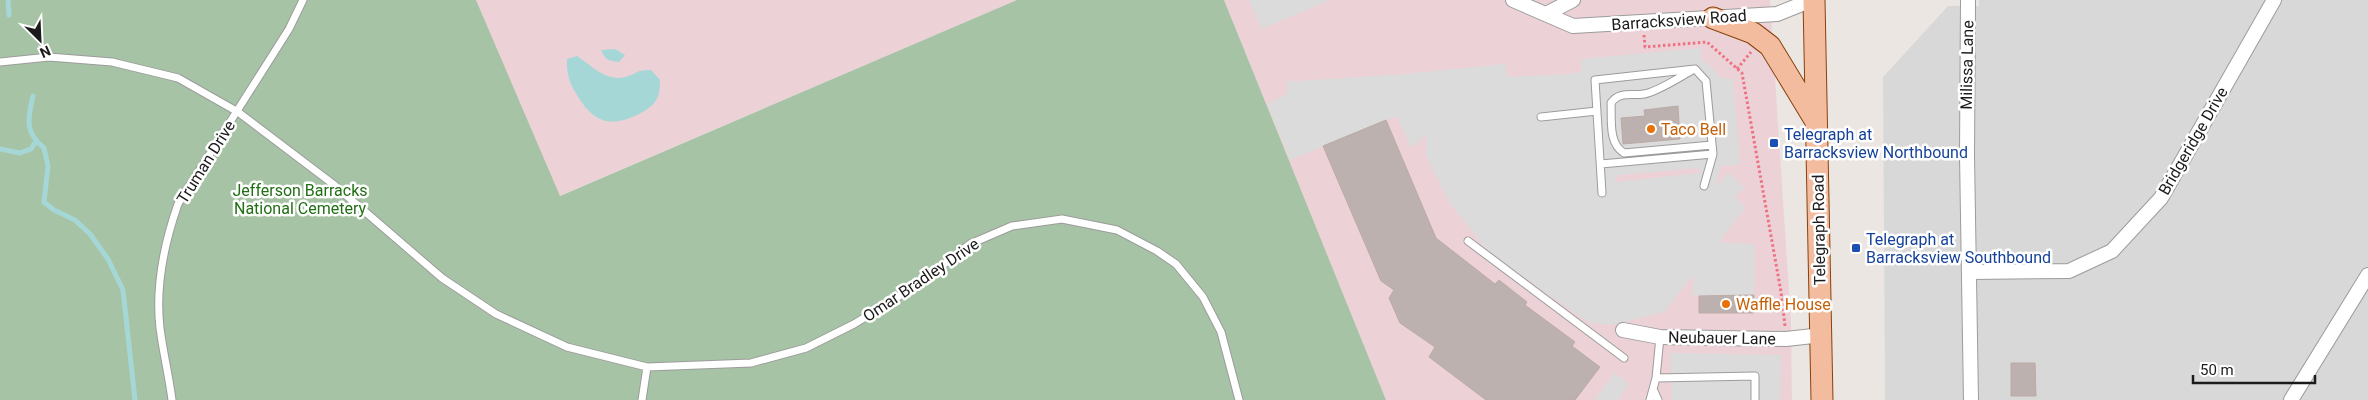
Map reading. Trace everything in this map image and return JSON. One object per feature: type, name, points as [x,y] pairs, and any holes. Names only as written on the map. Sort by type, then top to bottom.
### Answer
[{"type":"main road","name":"Telegraph Road","points":[[1813,0],[1822,400]]},
{"type":"main road","points":[[1713,18],[1753,34],[1770,46],[1817,122]]},
{"type":"street","name":"Barracksview Road","points":[[1513,0],[1573,26],[1777,14],[1813,0]]},
{"type":"street","points":[[1546,14],[1573,0]]},
{"type":"street","name":"Milissa Lane","points":[[1968,0],[1967,155],[1971,400]]},
{"type":"street","name":"Bridgeridge Drive","points":[[1970,272],[2069,271],[2112,250],[2161,198],[2274,0]]},
{"type":"street","points":[[2291,400],[2368,275]]},
{"type":"street","name":"Neubauer Lane","points":[[1623,330],[1660,337],[1786,339],[1822,335]]},
{"type":"lane","name":"Truman Drive","points":[[172,400],[160,327],[158,284],[164,251],[178,204],[289,29],[303,0]]},
{"type":"lane","name":"Omar Bradley Drive","points":[[0,62],[49,57],[112,62],[178,78],[238,112],[333,184],[442,278],[496,314],[567,347],[647,367],[751,362],[806,348],[854,324],[926,278],[970,244],[989,234],[1012,226],[1062,220],[1117,230],[1157,251],[1182,271],[1203,297],[1221,332],[1238,400]]},
{"type":"lane","points":[[1602,193],[1595,80],[1695,69]]},
{"type":"lane","points":[[1695,69],[1706,81],[1713,154],[1704,186]]},
{"type":"lane","points":[[1695,69],[1646,94],[1619,95],[1614,99],[1611,104],[1614,142],[1617,148],[1624,153],[1712,145]]},
{"type":"lane","points":[[1541,117],[1597,112]]},
{"type":"lane","points":[[1600,164],[1713,154]]},
{"type":"lane","points":[[1468,241],[1624,358]]},
{"type":"lane","points":[[1650,400],[1654,391],[1660,337]]},
{"type":"lane","points":[[642,400],[647,367]]},
{"type":"lane","points":[[1656,378],[1755,376],[1755,400]]},
{"type":"lane","points":[[1654,391],[1658,400]]},
{"type":"path","points":[[1643,23],[1645,47],[1707,42],[1742,73],[1781,292],[1786,339]]},
{"type":"path","points":[[1736,68],[1756,46]]},
{"type":"shaded area","points":[[476,0],[1017,0],[559,196]]},
{"type":"shaded area","points":[[1224,0],[1770,0],[1791,323],[1792,400],[1386,400]]},
{"type":"shaded area","points":[[1249,0],[1330,0],[1262,29]]},
{"type":"shaded area","points":[[1979,0],[2368,0],[2368,400],[1885,400],[1883,77],[1948,6],[1979,6]]},
{"type":"shaded area","points":[[1701,48],[1701,59],[1714,69],[1720,78],[1733,79],[1740,165],[1721,166],[1716,183],[1717,185],[1728,173],[1744,187],[1735,197],[1745,208],[1719,242],[1754,244],[1754,295],[1693,296],[1693,275],[1664,312],[1612,325],[1590,323],[1487,250],[1449,202],[1426,155],[1426,135],[1411,148],[1397,116],[1290,160],[1267,104],[1286,95],[1288,87],[1285,82],[1405,74],[1505,64],[1508,77],[1567,74],[1581,72],[1581,59]],"holes":[[[1678,107],[1680,139],[1623,144],[1621,118],[1645,116],[1645,110]],[[1698,168],[1700,173],[1617,182],[1614,180],[1618,175]]]},
{"type":"shaded area","points":[[1670,353],[1781,355],[1780,400],[1672,400]]},
{"type":"shaded area","points":[[1615,373],[1629,384],[1618,400],[1594,400]]},
{"type":"green space","name":"Jefferson Barracks National Cemetery","points":[[0,0],[476,0],[560,196],[1017,0],[1224,0],[1386,400],[0,400]]},
{"type":"water","points":[[615,49],[625,55],[619,62],[608,59],[601,50]]},
{"type":"water","points":[[577,56],[599,72],[611,77],[625,77],[639,71],[651,70],[660,80],[659,93],[655,102],[643,112],[627,119],[610,122],[596,117],[583,104],[569,78],[567,59]]},
{"type":"building","name":"Taco Bell","points":[[1678,106],[1680,139],[1623,144],[1621,118],[1645,116],[1644,110]]},
{"type":"building","points":[[1386,120],[1436,238],[1495,284],[1499,280],[1527,302],[1525,305],[1575,342],[1572,346],[1600,367],[1575,400],[1486,400],[1429,357],[1435,347],[1400,323],[1389,298],[1394,290],[1381,281],[1323,146]]},
{"type":"building","name":"Waffle House","points":[[1754,295],[1754,313],[1699,313],[1699,296]]},
{"type":"building","points":[[2011,363],[2035,363],[2036,396],[2011,396]]},
{"type":"waterway","points":[[8,0],[9,15]]},
{"type":"waterway","points":[[33,96],[29,118],[30,130],[44,148],[48,166],[44,202],[54,210],[75,220],[90,234],[108,259],[123,290],[135,400]]},
{"type":"waterway","points":[[0,149],[20,153],[31,149],[36,141]]},
{"type":"place","name":"Taco Bell","points":[[1651,129]]},
{"type":"place","name":"Telegraph at Barracksview Northbound","points":[[1774,143]]},
{"type":"place","name":"Telegraph at Barracksview Southbound","points":[[1856,248]]},
{"type":"place","name":"Waffle House","points":[[1726,304]]}]
